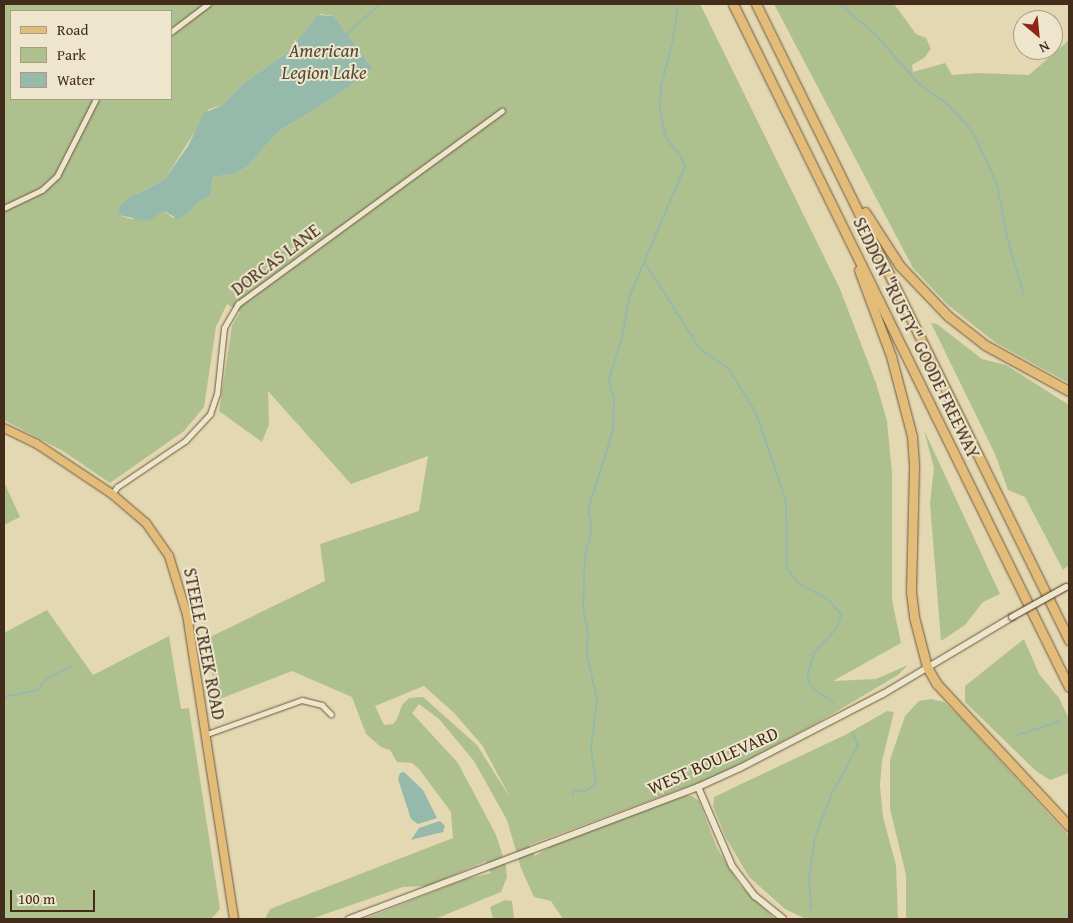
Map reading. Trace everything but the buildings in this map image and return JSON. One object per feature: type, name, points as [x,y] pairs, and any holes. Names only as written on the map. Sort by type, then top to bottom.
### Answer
[{"type":"highway","name":"SEDDON \"RUSTY\" GOODE FREEWAY","points":[[733,4],[1069,687]]},
{"type":"highway","name":"SEDDON \"RUSTY\" GOODE FREEWAY","points":[[756,4],[1069,640]]},
{"type":"highway","points":[[828,149],[884,244],[921,290],[948,316],[985,344],[1069,391]]},
{"type":"highway","points":[[845,232],[891,356],[912,436],[914,467],[911,592],[914,617],[927,667],[937,684],[1069,826]]},
{"type":"main road","name":"STEELE CREEK ROAD","points":[[4,428],[57,457],[112,494],[152,530],[176,570],[186,614],[207,734],[234,919]]},
{"type":"street","points":[[172,31],[208,4]]},
{"type":"street","points":[[4,208],[42,190],[57,176],[95,100]]},
{"type":"street","name":"DORCAS LANE","points":[[112,494],[117,487],[185,441],[210,414],[216,394],[224,328],[238,304],[502,112]]},
{"type":"street","name":"WEST BOULEVARD","points":[[349,919],[698,787],[867,703],[1068,586]]},
{"type":"street","points":[[207,734],[302,700],[322,705],[331,714]]},
{"type":"street","points":[[698,787],[732,866],[755,896],[783,919]]},
{"type":"green space","points":[[4,4],[700,4],[840,289],[876,383],[887,421],[892,473],[892,600],[901,643],[833,681],[876,679],[908,665],[898,675],[817,723],[719,775],[529,845],[535,856],[553,845],[684,796],[692,796],[699,801],[717,848],[739,884],[775,919],[563,919],[551,901],[534,897],[521,868],[507,820],[474,761],[439,719],[419,704],[412,713],[458,763],[496,835],[506,866],[507,877],[501,892],[435,919],[364,919],[466,879],[491,873],[486,861],[428,886],[403,887],[311,919],[265,919],[270,909],[453,838],[451,812],[419,769],[412,763],[397,762],[390,750],[381,747],[366,734],[352,697],[292,671],[217,700],[206,639],[325,581],[320,544],[419,511],[428,456],[351,484],[268,391],[269,424],[262,442],[219,411],[232,326],[240,312],[227,304],[216,327],[204,407],[184,431],[110,483],[63,451],[4,420]],"holes":[[[320,14],[334,16],[371,67],[369,71],[339,94],[278,132],[247,167],[234,174],[213,177],[211,195],[197,203],[190,212],[173,218],[164,211],[131,219],[118,215],[136,194],[165,179],[209,109],[223,105],[244,83],[288,52]],[[424,686],[454,713],[482,745],[511,799],[477,745],[423,697],[409,698],[402,705],[393,724],[384,725],[375,706]]]},
{"type":"green space","points":[[774,4],[894,4],[916,34],[926,38],[931,49],[924,58],[912,65],[913,72],[945,63],[952,75],[977,73],[1029,75],[1046,60],[1063,60],[1063,45],[1069,40],[1069,383],[996,343],[948,305],[913,268]]},
{"type":"green space","points":[[931,323],[937,324],[982,359],[1006,365],[1069,405],[1069,565],[1063,570],[1025,497],[1008,490],[995,454]]},
{"type":"green space","points":[[924,430],[1000,594],[983,602],[965,625],[941,641],[930,503],[934,468]]},
{"type":"green space","points":[[4,482],[20,517],[4,525]]},
{"type":"green space","points":[[47,610],[93,675],[169,636],[181,709],[189,708],[220,909],[211,919],[4,919],[4,633]]},
{"type":"green space","points":[[1024,639],[1039,674],[1059,698],[1069,719],[1069,773],[1050,780],[1036,771],[965,702],[965,686]]},
{"type":"green space","points":[[931,699],[944,702],[959,716],[1069,836],[1069,919],[906,919],[906,875],[890,809],[890,760],[905,716],[919,701]]},
{"type":"green space","points":[[887,711],[894,712],[882,761],[880,786],[883,817],[896,865],[898,919],[806,919],[785,909],[749,877],[726,838],[713,806],[714,797],[847,734]]},
{"type":"green space","points":[[505,900],[512,901],[514,918],[493,919],[490,907]]},
{"type":"water","name":"American Legion Lake","points":[[318,15],[334,16],[372,68],[339,94],[278,132],[247,167],[234,174],[213,177],[211,195],[197,203],[190,212],[178,219],[164,211],[148,221],[118,215],[119,207],[129,198],[165,179],[188,146],[204,113],[223,105],[244,83],[288,52]]},
{"type":"water","points":[[404,772],[423,790],[437,818],[418,824],[411,819],[398,779],[400,773]]},
{"type":"water","points":[[440,821],[445,826],[443,832],[411,840],[419,828]]},
{"type":"waterway","points":[[347,34],[380,4]]},
{"type":"waterway","points":[[573,795],[574,790],[585,791],[596,784],[591,747],[597,699],[587,655],[588,631],[583,608],[585,556],[592,527],[588,510],[613,430],[614,399],[609,380],[623,333],[630,295],[685,166],[681,156],[666,139],[660,111],[661,86],[673,40],[678,4]]},
{"type":"waterway","points":[[840,4],[875,34],[918,83],[947,104],[973,132],[997,184],[1007,238],[1024,295]]},
{"type":"waterway","points":[[645,263],[700,349],[728,368],[755,411],[786,500],[787,568],[798,583],[830,601],[841,615],[837,628],[814,653],[807,678],[813,689],[834,702]]},
{"type":"waterway","points":[[4,697],[38,690],[45,680],[71,666]]},
{"type":"waterway","points":[[1017,735],[1061,721]]},
{"type":"waterway","points":[[811,909],[809,877],[815,837],[832,793],[858,746],[852,732]]}]
